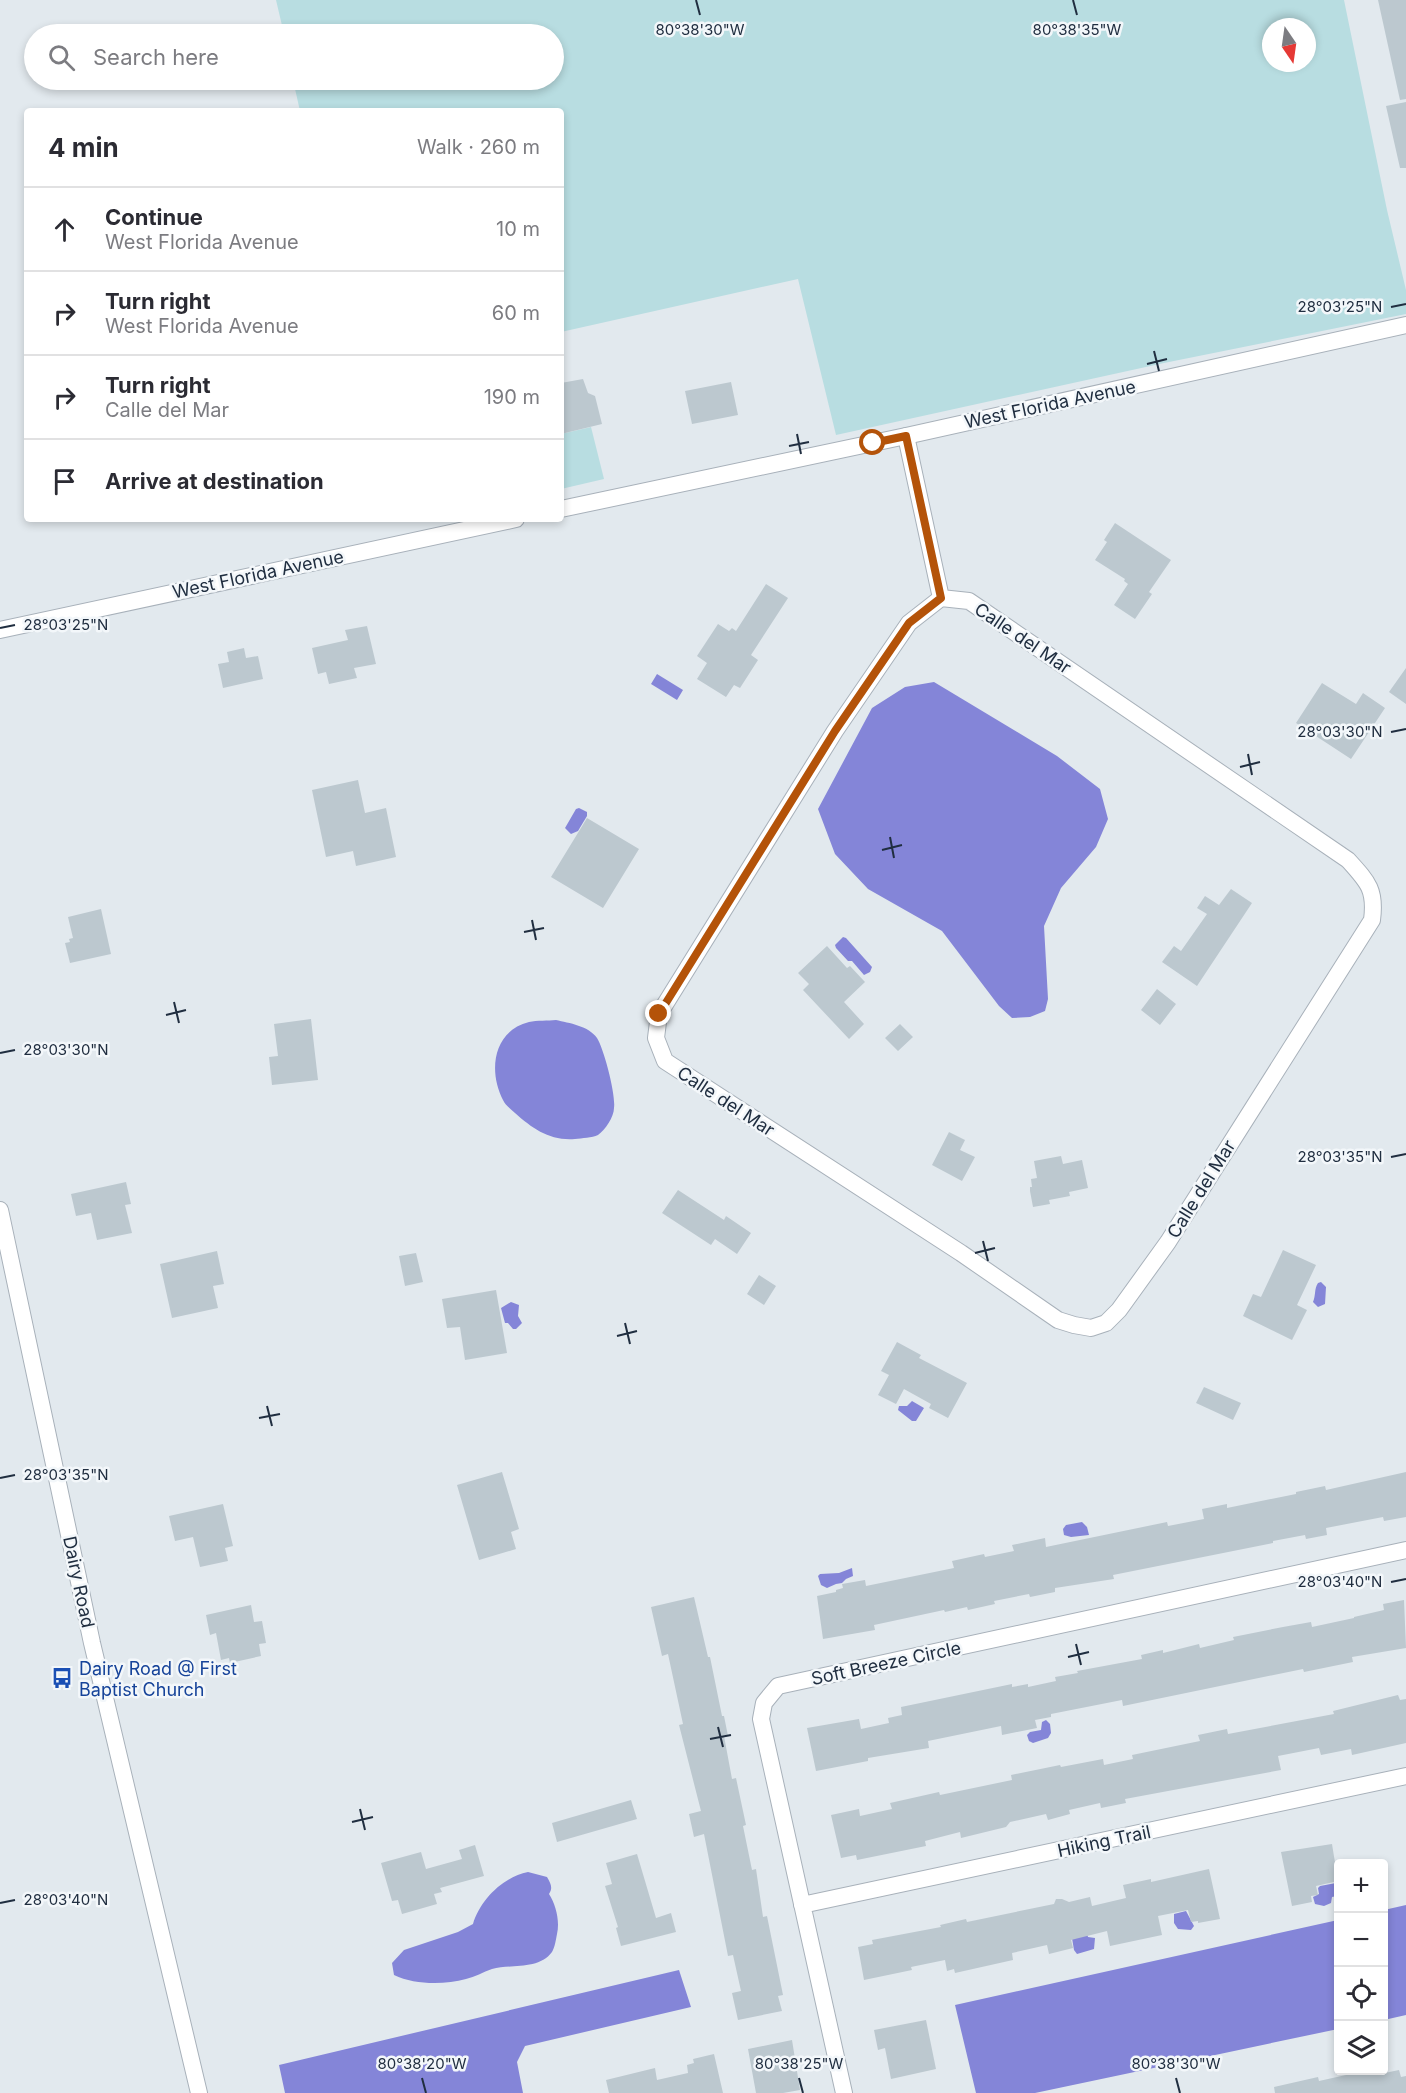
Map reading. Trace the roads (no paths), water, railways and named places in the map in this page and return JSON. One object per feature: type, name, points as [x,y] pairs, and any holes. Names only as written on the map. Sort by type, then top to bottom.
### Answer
[{"type":"street","name":"West Florida Avenue","points":[[564,508],[906,436],[1406,325]]},
{"type":"street","points":[[906,436],[941,598]]},
{"type":"street","name":"West Florida Avenue","points":[[0,630],[502,522]]},
{"type":"street","name":"Calle del Mar","points":[[941,598],[969,601],[1348,860],[1370,885],[1374,903],[1372,920],[1168,1242],[1119,1310],[1106,1323],[1091,1328],[1058,1320],[952,1247],[665,1061],[656,1038],[659,1014],[835,731],[909,623],[941,598]]},
{"type":"street","name":"Dairy Road","points":[[0,1210],[92,1643],[199,2093]]},
{"type":"street","name":"Soft Breeze Circle","points":[[844,2093],[761,1719],[764,1703],[778,1686],[1406,1550]]},
{"type":"street","name":"Hiking Trail","points":[[802,1905],[1406,1776]]},
{"type":"water","points":[[657,674],[683,690],[677,700],[651,684]]},
{"type":"water","points":[[934,682],[1057,756],[1100,789],[1108,819],[1096,847],[1061,888],[1044,926],[1048,999],[1045,1011],[1030,1017],[1012,1018],[999,1006],[942,931],[868,889],[835,854],[818,809],[872,708],[905,687]]},
{"type":"water","points":[[576,809],[587,812],[587,816],[578,831],[571,834],[565,828]]},
{"type":"water","points":[[843,937],[872,967],[870,972],[864,975],[836,948],[835,945]]},
{"type":"water","points":[[556,1020],[589,1031],[597,1038],[603,1052],[611,1083],[614,1108],[609,1123],[596,1136],[566,1139],[542,1133],[507,1105],[498,1089],[495,1065],[497,1054],[508,1034],[529,1022]]},
{"type":"water","points":[[1321,1282],[1326,1287],[1325,1304],[1318,1307],[1313,1302],[1317,1285]]},
{"type":"water","points":[[511,1302],[519,1305],[518,1316],[522,1323],[516,1329],[505,1323],[501,1308]]},
{"type":"water","points":[[912,1401],[924,1408],[916,1421],[912,1421],[898,1410],[899,1406],[907,1406]]},
{"type":"water","points":[[1082,1522],[1087,1527],[1089,1535],[1071,1537],[1064,1535],[1063,1529],[1066,1525]]},
{"type":"water","points":[[852,1568],[853,1576],[842,1583],[827,1588],[821,1585],[818,1576],[820,1574],[839,1573]]},
{"type":"water","points":[[1046,1720],[1050,1724],[1051,1733],[1048,1738],[1033,1743],[1029,1741],[1027,1735],[1030,1732],[1041,1730],[1042,1722]]},
{"type":"water","points":[[528,1872],[547,1877],[551,1886],[549,1894],[557,1913],[558,1929],[555,1943],[552,1952],[546,1958],[532,1964],[492,1969],[457,1981],[430,1983],[411,1981],[394,1975],[392,1963],[404,1950],[458,1932],[473,1924],[481,1906],[501,1884]]},
{"type":"water","points":[[1334,1883],[1334,1897],[1331,1903],[1324,1906],[1315,1904],[1313,1897],[1319,1894],[1320,1886]]},
{"type":"water","points":[[1406,1905],[1406,2015],[1388,2019],[1388,1913],[1388,1909]]},
{"type":"water","points":[[1186,1911],[1194,1926],[1191,1930],[1178,1929],[1174,1923],[1174,1914]]},
{"type":"water","points":[[1334,1921],[1334,2030],[1035,2093],[976,2093],[955,2005]]},
{"type":"water","points":[[1086,1930],[1088,1937],[1095,1938],[1094,1949],[1077,1954],[1072,1938]]},
{"type":"water","points":[[679,1970],[691,2007],[525,2046],[517,2062],[523,2093],[285,2093],[279,2065]]},
{"type":"place","name":"Dairy Road @ First Baptist Church","points":[[62,1678]]}]
